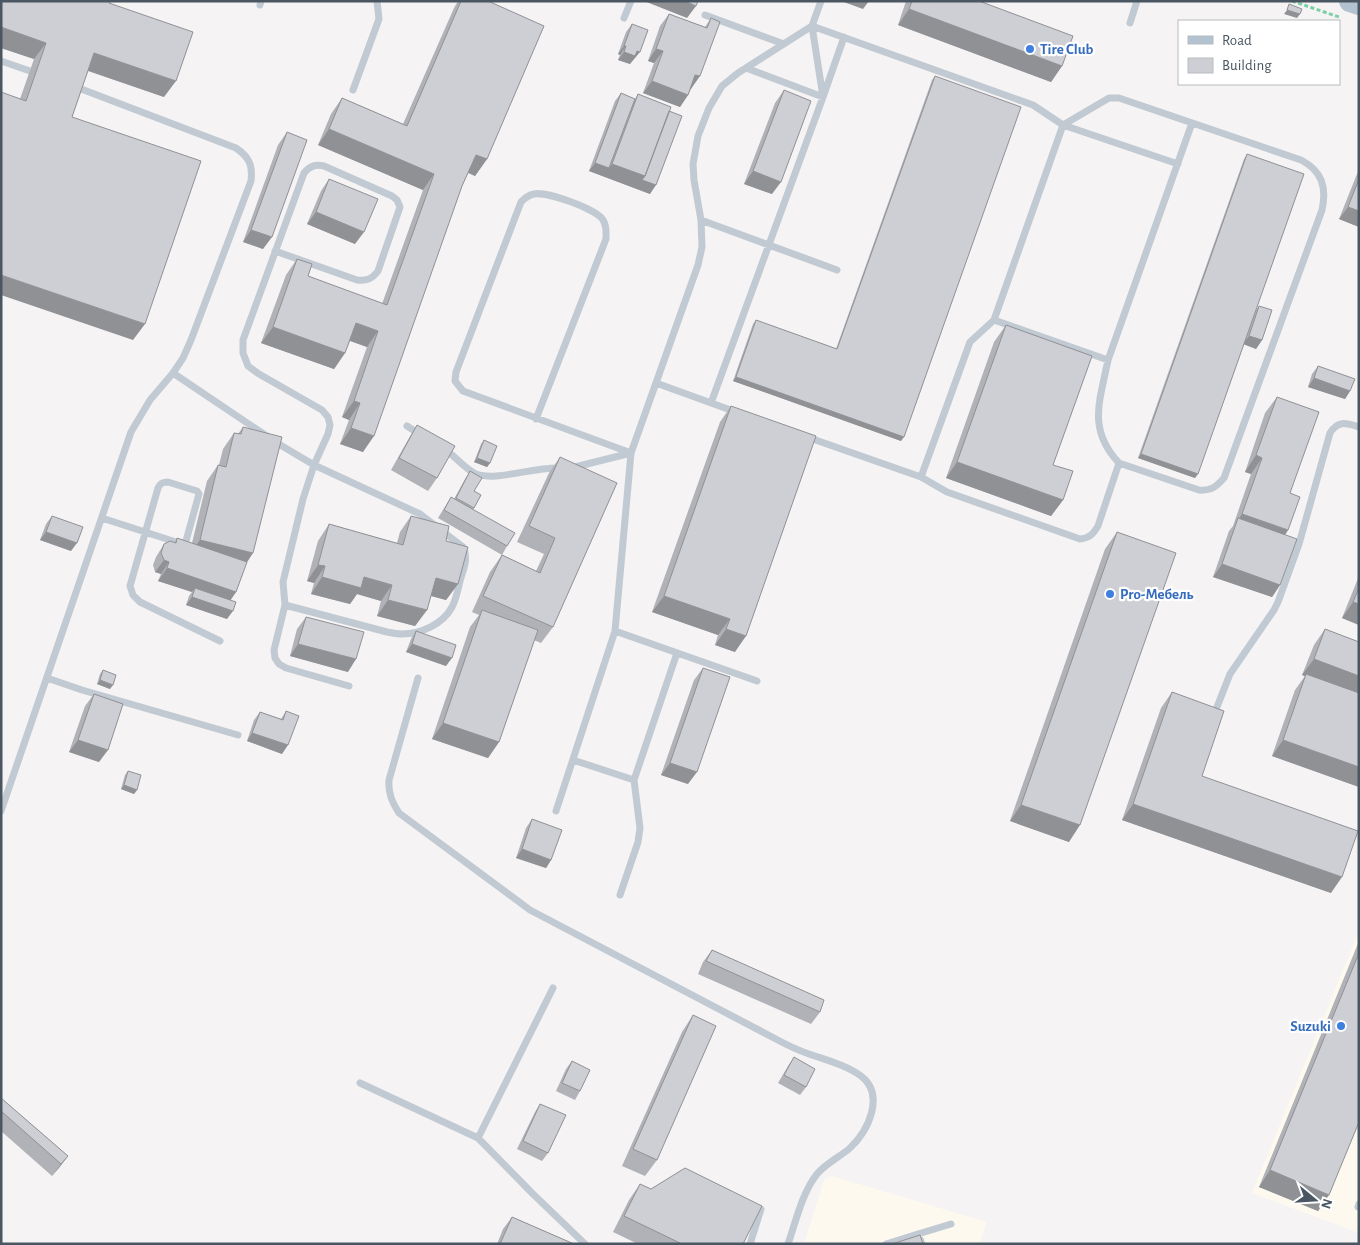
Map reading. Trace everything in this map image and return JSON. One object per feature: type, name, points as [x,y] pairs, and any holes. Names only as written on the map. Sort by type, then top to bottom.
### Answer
[{"type":"lane","points":[[352,90],[379,19],[377,1]]},
{"type":"lane","points":[[624,18],[631,1]]},
{"type":"lane","points":[[821,1],[812,26],[823,97]]},
{"type":"lane","points":[[1130,23],[1137,1]]},
{"type":"lane","points":[[705,15],[784,44]]},
{"type":"lane","points":[[812,26],[1033,105],[1063,125],[1178,164]]},
{"type":"lane","points":[[556,811],[615,631],[631,453],[698,265],[702,247],[701,220],[693,164],[698,136],[714,98],[722,86],[746,68],[812,26]]},
{"type":"lane","points":[[711,403],[844,37]]},
{"type":"lane","points":[[1,61],[30,71]]},
{"type":"lane","points":[[746,68],[823,97]]},
{"type":"lane","points":[[1,811],[131,432],[150,400],[173,373],[191,340],[250,181],[252,170],[250,161],[236,148],[76,87]]},
{"type":"lane","points":[[921,478],[970,342],[994,320],[1063,125],[1110,98],[1119,98],[1301,160],[1312,166],[1323,186],[1323,204],[1224,478],[1209,491],[1199,490],[1119,463],[1108,452],[1099,430],[1098,414],[1108,360],[1192,123]]},
{"type":"lane","points":[[275,251],[357,280],[372,278],[378,271],[400,207],[397,200],[392,196],[333,169],[316,164],[309,167],[304,173],[275,251],[243,340],[243,353],[248,366],[322,410],[328,417],[330,425],[303,499],[283,582],[285,605],[274,650],[275,658],[279,664],[286,668],[349,686]]},
{"type":"lane","points":[[536,419],[606,239],[606,227],[603,219],[596,213],[547,194],[535,193],[527,196],[521,202],[456,372],[455,381],[463,392],[536,419],[631,453]]},
{"type":"lane","points":[[701,220],[837,270]]},
{"type":"lane","points":[[994,320],[1108,360]]},
{"type":"lane","points":[[173,373],[277,443],[314,465],[420,514],[463,547],[466,552],[466,562],[453,606],[435,625],[416,632],[402,634],[387,632],[285,605]]},
{"type":"lane","points":[[656,384],[747,416]]},
{"type":"lane","points":[[1215,712],[1230,674],[1278,602],[1299,544],[1330,433],[1339,423],[1359,427]]},
{"type":"lane","points":[[407,426],[431,440]]},
{"type":"lane","points":[[802,435],[921,478],[946,492],[1080,539],[1087,538],[1094,533],[1098,526],[1119,463]]},
{"type":"lane","points":[[440,445],[473,472],[488,476],[547,468],[568,468],[631,453]]},
{"type":"lane","points":[[102,518],[145,532],[179,543],[186,541],[198,494],[197,491],[168,482],[160,485],[145,532],[132,575],[130,586],[133,595],[140,602],[220,641]]},
{"type":"lane","points":[[615,631],[757,681]]},
{"type":"lane","points":[[620,895],[638,842],[640,828],[634,780],[677,653]]},
{"type":"lane","points":[[47,678],[238,735]]},
{"type":"lane","points":[[418,678],[389,780],[388,790],[398,813],[530,910],[774,1038],[806,1053],[846,1067],[862,1076],[870,1085],[874,1094],[873,1105],[864,1133],[851,1148],[818,1173],[809,1187],[788,1244]]},
{"type":"lane","points":[[573,760],[634,780]]},
{"type":"lane","points":[[478,1138],[553,988]]},
{"type":"lane","points":[[360,1083],[478,1138],[585,1244]]},
{"type":"lane","points":[[750,1244],[761,1209]]},
{"type":"lane","points":[[886,1244],[951,1224]]},
{"type":"lane","points":[[918,1234],[922,1244]]},
{"type":"path","points":[[1292,1],[1350,8]]},
{"type":"shaded area","name":"Suzuki","points":[[1359,931],[1359,1233],[1252,1193]]},
{"type":"shaded area","points":[[832,1176],[987,1222],[979,1244],[804,1244],[824,1180]]},
{"type":"building","points":[[1,1],[110,1],[109,3],[193,32],[176,81],[94,53],[72,117],[201,161],[145,324],[1,275],[1,92],[26,101],[46,43],[1,27]]},
{"type":"building","points":[[461,1],[488,1],[544,26],[487,159],[476,155],[462,186],[374,436],[351,428],[360,403],[354,401],[378,331],[356,323],[345,353],[273,327],[297,259],[312,264],[308,276],[387,305],[434,174],[329,129],[342,98],[407,126]]},
{"type":"building","points":[[685,1],[698,1],[696,6]]},
{"type":"building","points":[[912,1],[979,1],[1073,36],[1062,66],[909,9]]},
{"type":"building","points":[[1289,4],[1302,9],[1300,14],[1287,10]]},
{"type":"building","points":[[669,14],[707,28],[711,18],[720,22],[700,76],[695,75],[688,95],[652,81],[663,51],[656,49]]},
{"type":"building","points":[[632,24],[648,30],[640,52],[637,51],[635,56],[624,52],[626,46],[624,46]]},
{"type":"building","points":[[935,76],[1021,107],[904,437],[736,377],[756,320],[837,349]]},
{"type":"building","points":[[784,90],[811,101],[781,182],[753,171]]},
{"type":"building","points":[[621,93],[635,99],[609,168],[595,163]]},
{"type":"building","points":[[638,94],[671,107],[645,176],[612,164]]},
{"type":"building","points":[[669,111],[682,116],[656,185],[642,180]]},
{"type":"building","points":[[287,132],[307,140],[272,237],[251,230]]},
{"type":"building","points":[[1247,154],[1304,174],[1198,474],[1141,454]]},
{"type":"building","points":[[329,179],[378,199],[364,232],[316,212]]},
{"type":"building","points":[[1359,179],[1359,211],[1348,207]]},
{"type":"building","points":[[1259,306],[1272,310],[1262,340],[1249,336]]},
{"type":"building","points":[[1006,325],[1092,356],[1053,465],[1073,471],[1063,500],[957,462]]},
{"type":"building","points":[[1318,366],[1355,379],[1350,391],[1314,378]]},
{"type":"building","points":[[1277,397],[1319,412],[1290,493],[1300,497],[1288,530],[1242,514],[1262,458],[1256,455]]},
{"type":"building","points":[[731,406],[816,436],[746,636],[726,629],[730,619],[664,596]]},
{"type":"building","points":[[417,425],[455,446],[437,478],[399,458]]},
{"type":"building","points":[[243,427],[282,437],[253,553],[200,540],[218,465],[226,467],[234,433],[241,434]]},
{"type":"building","points":[[484,440],[497,446],[490,463],[477,458]]},
{"type":"building","points":[[560,457],[617,483],[553,627],[483,596],[502,555],[540,573],[555,538],[529,526]]},
{"type":"building","points":[[470,471],[482,478],[474,491],[481,495],[474,508],[456,498]]},
{"type":"building","points":[[451,497],[515,533],[507,546],[444,510]]},
{"type":"building","points":[[52,516],[83,527],[77,543],[46,532]]},
{"type":"building","points":[[411,516],[449,526],[446,541],[468,547],[458,584],[436,578],[427,610],[388,600],[392,585],[364,577],[361,588],[322,577],[325,566],[318,565],[329,524],[403,545]]},
{"type":"building","points":[[1238,518],[1297,539],[1280,585],[1222,564]]},
{"type":"building","points":[[1117,532],[1176,553],[1080,825],[1021,805]]},
{"type":"building","points":[[177,538],[247,562],[236,592],[167,568],[169,562],[164,560],[161,553],[164,544],[170,541],[176,543]]},
{"type":"building","points":[[195,588],[236,602],[233,611],[192,597]]},
{"type":"building","points":[[1359,588],[1359,604],[1353,602]]},
{"type":"building","points":[[482,610],[538,630],[499,742],[443,723]]},
{"type":"building","points":[[306,617],[364,632],[356,659],[298,644]]},
{"type":"building","points":[[1325,629],[1359,642],[1359,676],[1314,659]]},
{"type":"building","points":[[416,631],[456,645],[452,658],[412,644]]},
{"type":"building","points":[[703,668],[730,677],[697,772],[670,763]]},
{"type":"building","points":[[103,670],[116,675],[113,685],[100,680]]},
{"type":"building","points":[[1306,674],[1359,693],[1359,767],[1283,740]]},
{"type":"building","points":[[1172,692],[1224,711],[1202,776],[1358,831],[1342,877],[1133,804]]},
{"type":"building","points":[[94,694],[123,704],[108,750],[78,740]]},
{"type":"building","points":[[286,711],[299,716],[288,745],[252,733],[260,712],[283,720]]},
{"type":"building","points":[[128,771],[141,775],[137,790],[124,785]]},
{"type":"building","points":[[532,819],[562,830],[551,860],[522,849]]},
{"type":"building","points":[[712,950],[824,1000],[820,1012],[706,961]]},
{"type":"building","name":"Suzuki","points":[[1359,953],[1359,1122],[1329,1195],[1270,1170]]},
{"type":"building","points":[[693,1015],[716,1026],[657,1160],[633,1149]]},
{"type":"building","points":[[794,1057],[815,1069],[806,1087],[784,1075]]},
{"type":"building","points":[[572,1061],[590,1070],[580,1091],[562,1083]]},
{"type":"building","points":[[1,1098],[68,1156],[61,1164],[1,1111]]},
{"type":"building","points":[[540,1104],[566,1115],[548,1153],[523,1141]]},
{"type":"building","points":[[685,1168],[762,1206],[743,1244],[682,1244],[624,1216],[640,1184],[651,1189]]},
{"type":"building","points":[[512,1217],[574,1244],[500,1244]]},
{"type":"building","points":[[920,1235],[923,1244],[892,1244]]},
{"type":"place","name":"Tire Club","points":[[1030,49]]},
{"type":"place","name":"Pro-Мебель","points":[[1110,594]]},
{"type":"place","name":"Suzuki","points":[[1341,1026]]}]
